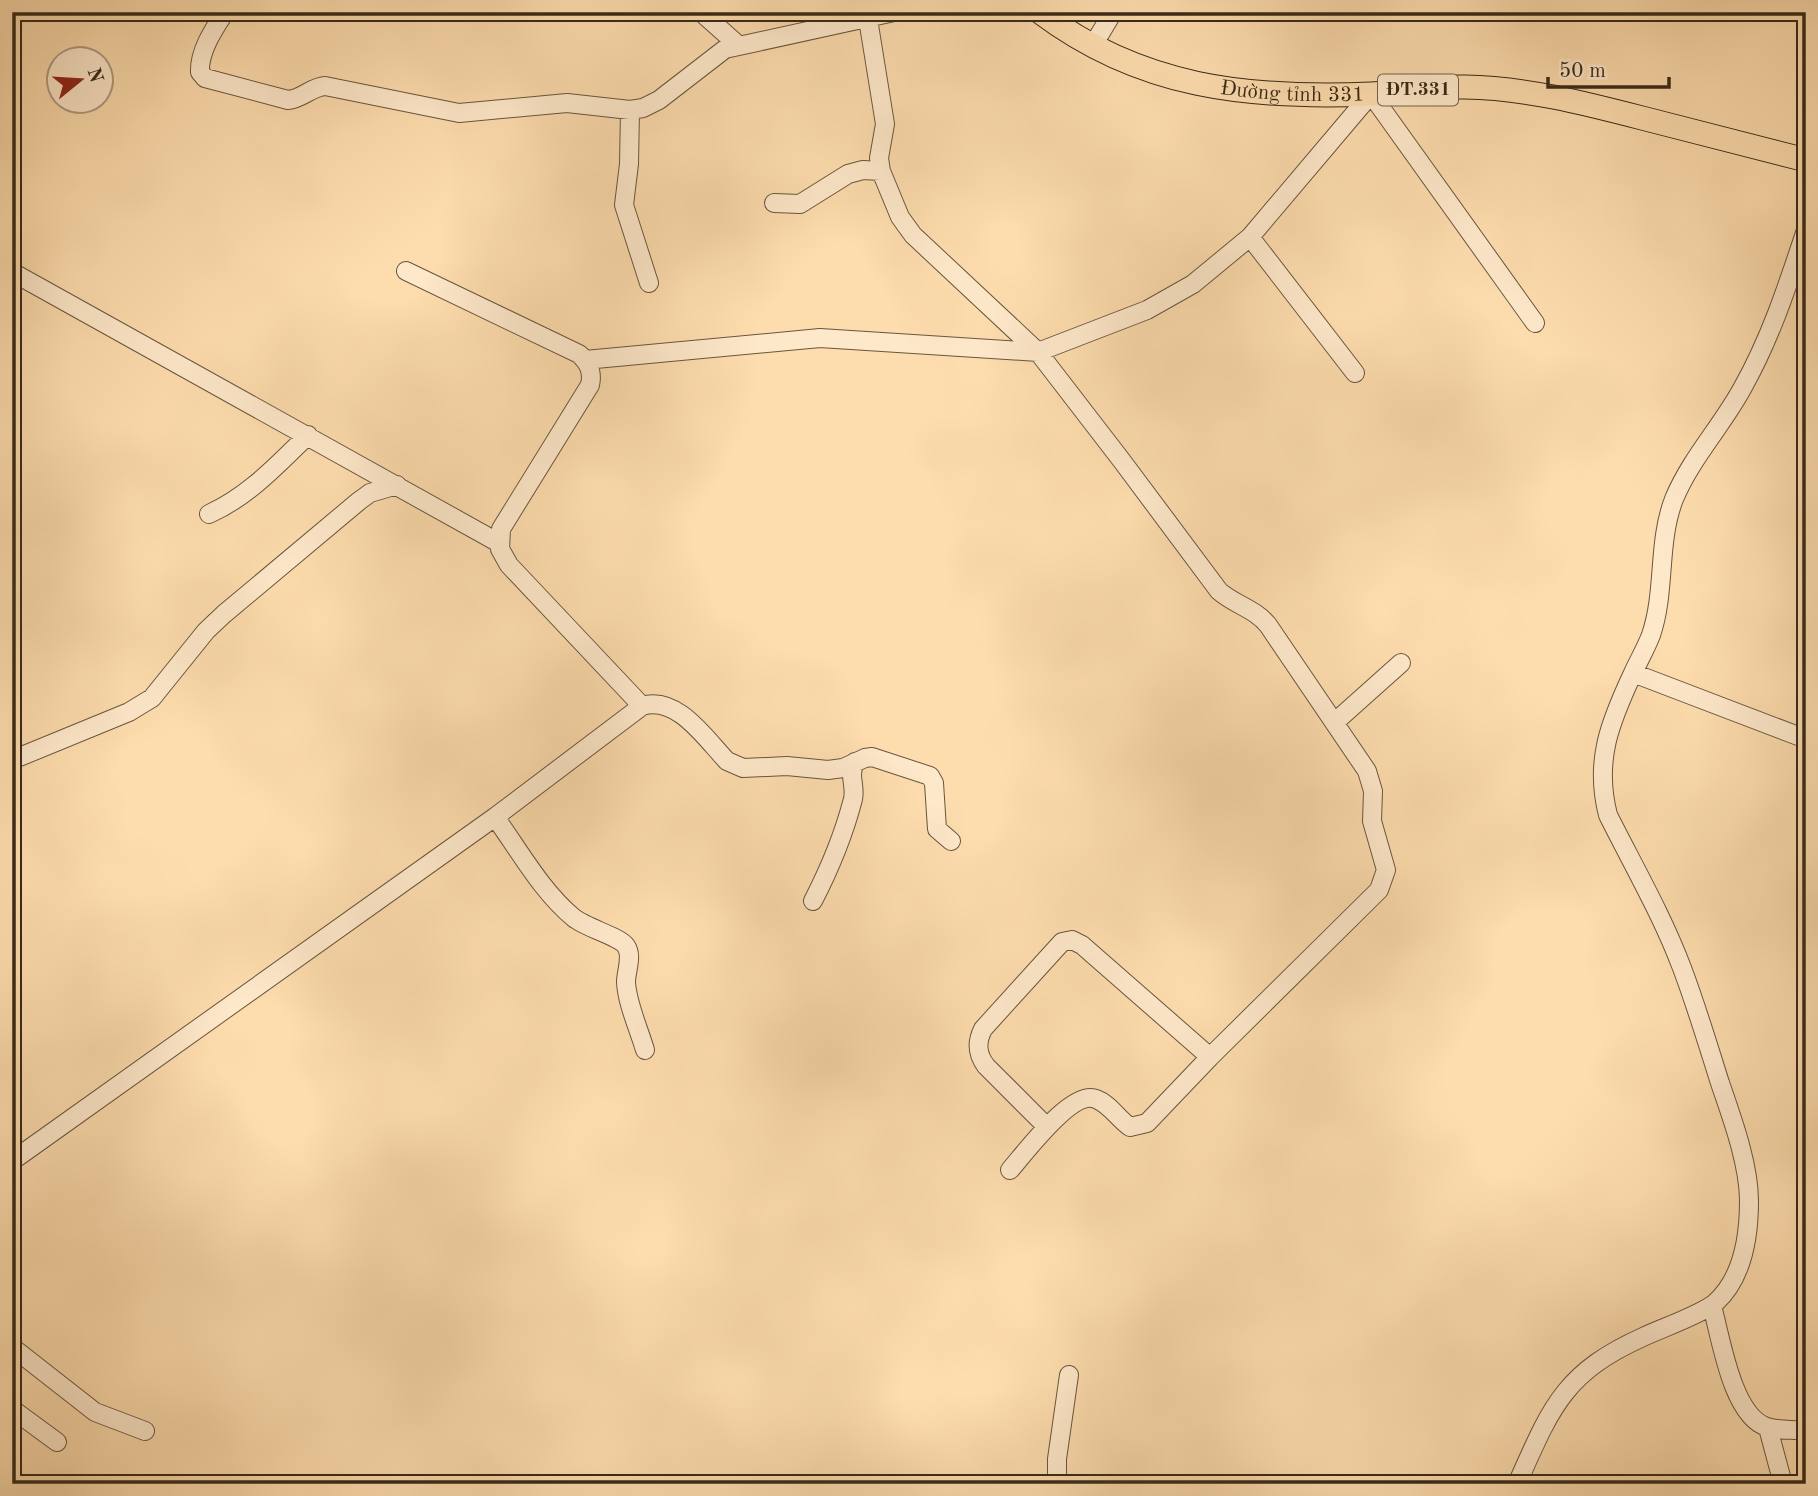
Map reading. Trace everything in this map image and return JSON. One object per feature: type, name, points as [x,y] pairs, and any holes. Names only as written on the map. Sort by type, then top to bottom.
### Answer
[{"type":"main road","name":"Đường tỉnh 331","points":[[1040,12],[1092,47],[1175,79],[1236,92],[1288,95],[1371,94],[1464,86],[1554,96],[1806,160]]},
{"type":"street","points":[[225,12],[212,31],[200,62],[202,76],[288,100],[325,86],[459,113],[567,103],[630,110],[643,108],[659,100],[718,53],[738,45],[894,12]]},
{"type":"street","points":[[701,12],[738,45]]},
{"type":"street","points":[[1092,47],[1113,12]]},
{"type":"street","points":[[868,19],[885,124],[879,158],[881,170],[900,217],[912,235],[1038,352],[1219,592],[1262,618],[1335,722],[1371,782],[1372,821],[1386,870],[1379,890],[1143,1125],[1130,1126],[1104,1103],[1086,1097],[1073,1103],[1048,1127],[1010,1170]]},
{"type":"street","points":[[585,360],[820,338],[1038,352],[1171,298],[1193,284],[1250,237],[1371,94],[1535,323]]},
{"type":"street","points":[[630,110],[629,163],[624,205],[649,283]]},
{"type":"street","points":[[774,203],[800,204],[848,174],[863,170],[881,170]]},
{"type":"street","points":[[1517,1484],[1547,1418],[1575,1379],[1596,1361],[1622,1346],[1712,1306],[1728,1290],[1739,1269],[1747,1235],[1749,1199],[1733,1122],[1682,968],[1608,815],[1602,764],[1607,737],[1654,624],[1664,535],[1672,504],[1692,464],[1727,414],[1760,355],[1774,325],[1806,230]]},
{"type":"street","points":[[1250,237],[1355,373]]},
{"type":"street","points":[[406,271],[579,354],[585,360],[591,372],[590,385],[505,523],[499,543],[506,561],[642,706]]},
{"type":"street","points":[[12,272],[499,543]]},
{"type":"street","points":[[209,514],[247,493],[308,435]]},
{"type":"street","points":[[12,760],[129,712],[152,698],[206,631],[224,614],[359,501],[370,493],[397,485]]},
{"type":"street","points":[[1335,722],[1401,663]]},
{"type":"street","points":[[1633,673],[1806,739]]},
{"type":"street","points":[[12,1161],[495,817],[642,706],[662,703],[677,710],[727,761],[737,767],[796,766],[828,771],[843,768],[865,758],[880,758],[930,776],[934,783],[937,828],[951,841]]},
{"type":"street","points":[[814,901],[835,855],[853,797],[850,775],[855,762]]},
{"type":"street","points":[[495,817],[564,909],[587,927],[623,942],[627,947],[630,954],[627,989],[645,1050]]},
{"type":"street","points":[[1048,1127],[986,1066],[981,1060],[978,1044],[983,1029],[1062,942],[1072,940],[1082,946],[1210,1057]]},
{"type":"street","points":[[1712,1306],[1735,1391],[1743,1409],[1768,1428],[1806,1431]]},
{"type":"street","points":[[12,1347],[95,1412],[145,1431]]},
{"type":"street","points":[[1057,1484],[1057,1459],[1069,1375]]},
{"type":"street","points":[[12,1409],[57,1443]]},
{"type":"street","points":[[1768,1428],[1783,1484]]}]
